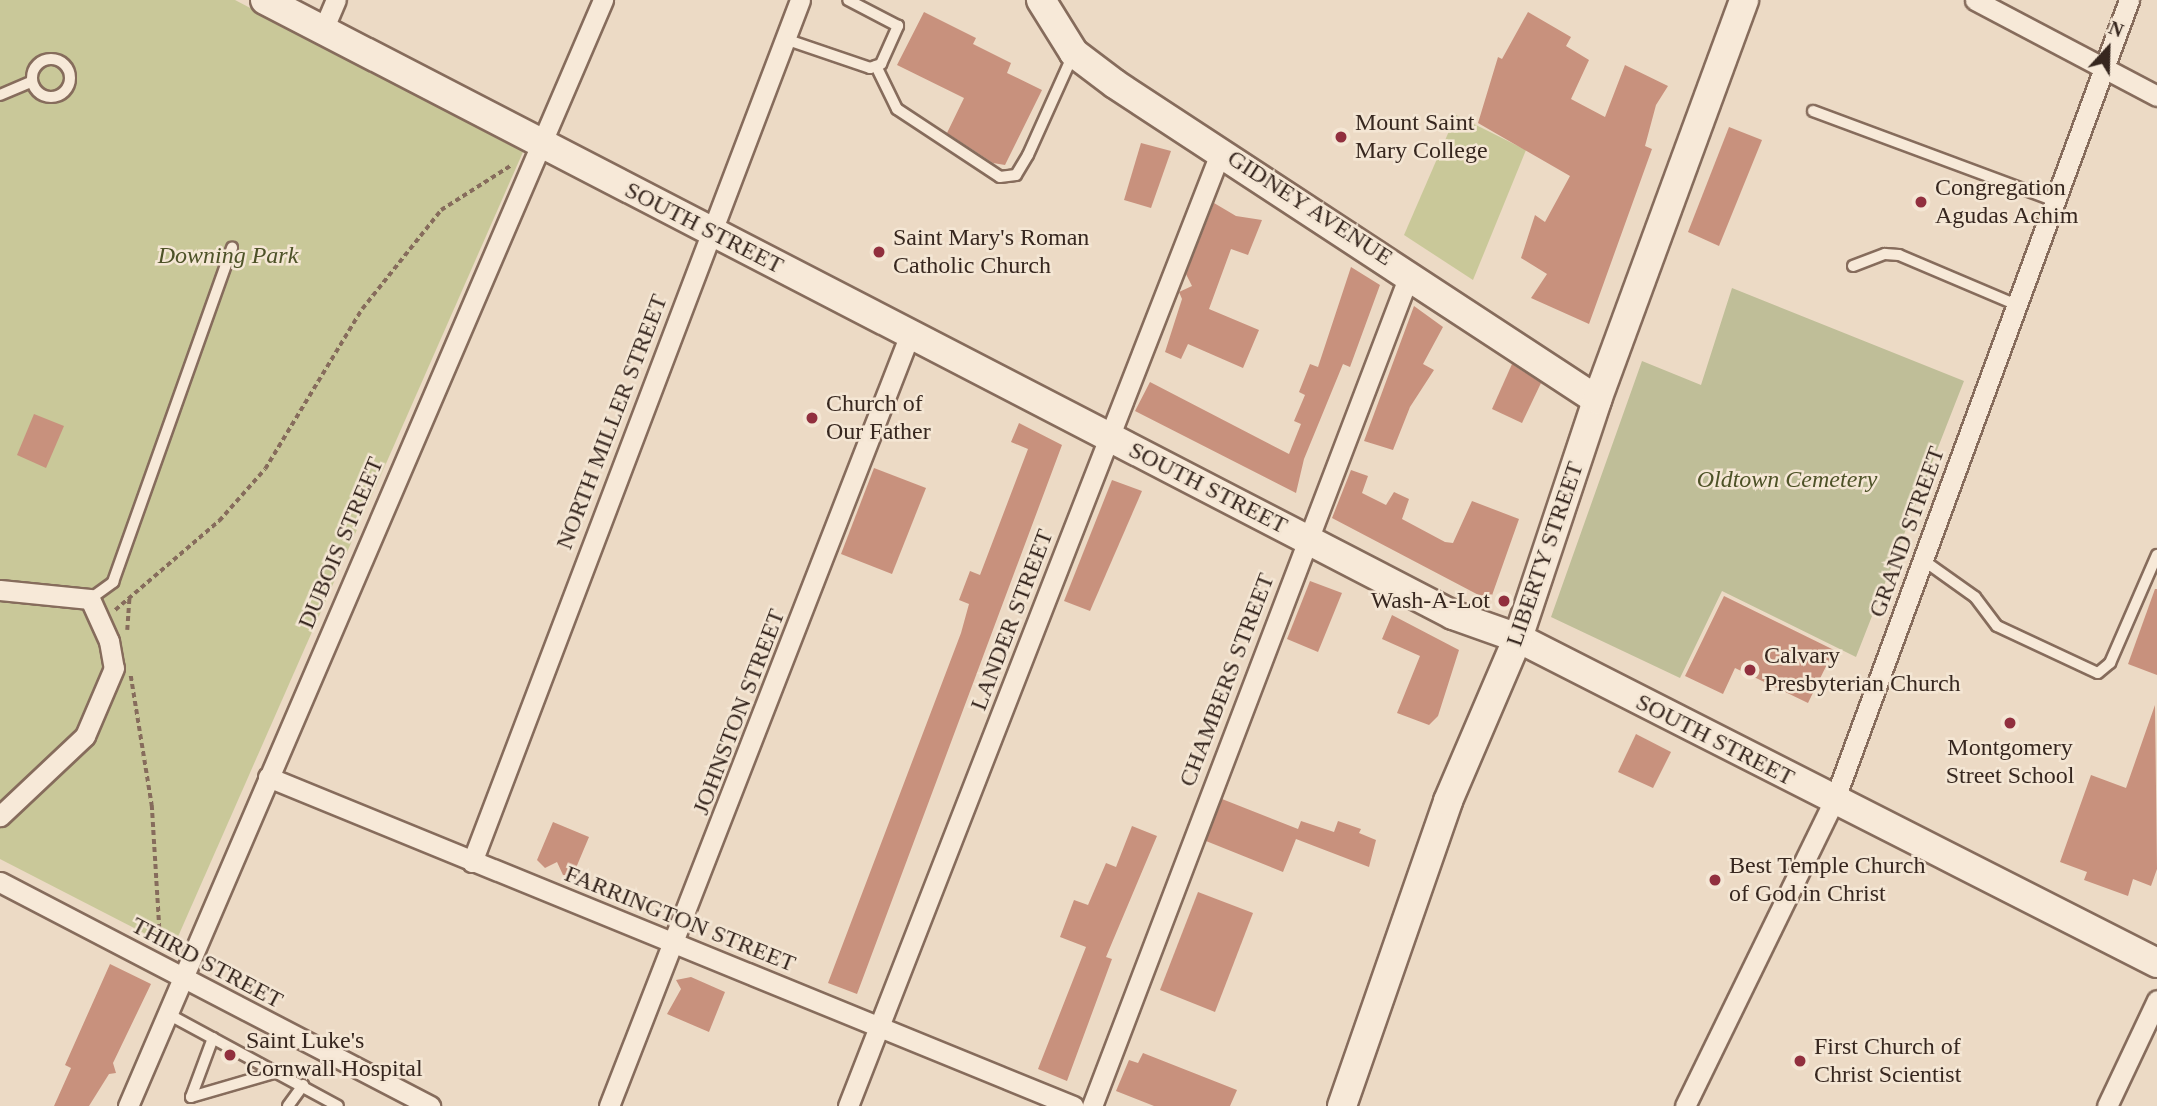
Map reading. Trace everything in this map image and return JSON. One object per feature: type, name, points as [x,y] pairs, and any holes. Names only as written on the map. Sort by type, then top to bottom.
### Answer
[{"type":"street","name":"SOUTH STREET","points":[[265,0],[1109,438],[1309,538],[1453,615],[1518,638],[2157,963]]},
{"type":"street","points":[[323,30],[336,0]]},
{"type":"street","name":"NORTH MILLER STREET","points":[[472,862],[800,0]]},
{"type":"street","name":"GIDNEY AVENUE","points":[[1041,0],[1074,53],[1410,273],[1597,400]]},
{"type":"street","name":"LIBERTY STREET","points":[[1342,1106],[1448,802],[1518,638],[1597,400],[1744,0]]},
{"type":"street","points":[[1975,0],[2157,96]]},
{"type":"street","name":"GRAND STREET","points":[[1685,1106],[1834,801],[2129,0]]},
{"type":"street","name":"DUBOIS STREET","points":[[128,1106],[600,1]]},
{"type":"street","name":"LANDER STREET","points":[[848,1106],[1221,150]]},
{"type":"street","name":"CHAMBERS STREET","points":[[1092,1106],[1410,273]]},
{"type":"street","name":"JOHNSTON STREET","points":[[609,1106],[910,334]]},
{"type":"street","points":[[0,590],[90,599],[101,623],[114,668],[96,715],[74,749],[0,816]]},
{"type":"street","name":"FARRINGTON STREET","points":[[268,777],[1073,1106]]},
{"type":"street","name":"THIRD STREET","points":[[0,882],[429,1106]]},
{"type":"street","points":[[2107,1106],[2157,1000]]},
{"type":"lane","points":[[848,0],[898,26],[877,66]]},
{"type":"lane","points":[[785,39],[877,66],[897,109],[1000,177],[1016,175],[1028,155],[1074,53]]},
{"type":"lane","points":[[0,94],[30,82],[39,62],[54,59],[68,70],[71,82],[68,91],[52,97],[30,82]]},
{"type":"lane","points":[[1813,111],[2055,201]]},
{"type":"lane","points":[[90,599],[113,582],[232,248]]},
{"type":"lane","points":[[1853,267],[1885,254],[1899,255],[2017,305]]},
{"type":"lane","points":[[1923,560],[1975,597],[1997,626],[2098,673],[2110,663],[2157,555]]},
{"type":"lane","points":[[168,1014],[338,1106]]},
{"type":"lane","points":[[213,1038],[191,1097],[277,1072]]},
{"type":"lane","points":[[288,1106],[303,1085]]},
{"type":"path","points":[[101,623],[219,521],[265,470],[362,309],[441,210],[514,163]]},
{"type":"path","points":[[127,635],[129,597]]},
{"type":"path","points":[[129,661],[156,839],[160,935]]},
{"type":"green space","name":"Downing Park","points":[[0,0],[235,0],[523,152],[173,948],[0,859]]},
{"type":"green space","points":[[1456,115],[1526,150],[1473,280],[1404,235]]},
{"type":"green space","name":"Oldtown Cemetery","points":[[1732,288],[1964,381],[1856,657],[1722,591],[1680,678],[1551,617],[1642,361],[1701,385]]},
{"type":"building","points":[[924,12],[976,38],[973,44],[1011,63],[1007,73],[1042,90],[1005,165],[993,163],[947,133],[964,98],[897,65]]},
{"type":"building","points":[[1528,12],[1571,37],[1566,46],[1589,60],[1571,99],[1605,117],[1625,65],[1668,86],[1656,105],[1645,146],[1652,149],[1589,324],[1531,298],[1547,274],[1521,258],[1535,215],[1545,222],[1570,176],[1478,123],[1498,57],[1502,59]]},
{"type":"building","points":[[1729,127],[1762,140],[1719,246],[1688,232]]},
{"type":"building","points":[[1141,143],[1171,151],[1151,208],[1124,200]]},
{"type":"building","points":[[1214,203],[1236,216],[1262,220],[1248,255],[1231,249],[1209,309],[1259,330],[1243,368],[1188,344],[1181,359],[1165,352],[1182,299],[1179,292],[1192,286],[1186,274]]},
{"type":"building","points":[[1351,267],[1380,285],[1350,367],[1343,364],[1304,459],[1296,493],[1135,411],[1150,382],[1289,454],[1301,424],[1294,421],[1305,395],[1299,392],[1310,364],[1318,367]]},
{"type":"building","points":[[1414,306],[1443,327],[1423,364],[1434,370],[1410,407],[1393,450],[1364,441]]},
{"type":"building","points":[[1512,364],[1541,383],[1522,423],[1492,409]]},
{"type":"building","points":[[34,414],[64,426],[46,468],[17,455]]},
{"type":"building","points":[[1019,423],[1062,445],[857,994],[828,983],[961,633],[969,604],[959,600],[970,571],[980,575],[1028,449],[1011,442]]},
{"type":"building","points":[[874,468],[926,488],[892,574],[841,554]]},
{"type":"building","points":[[1351,470],[1368,476],[1362,493],[1386,505],[1394,492],[1409,499],[1402,519],[1445,542],[1453,543],[1472,501],[1519,519],[1490,601],[1332,518]]},
{"type":"building","points":[[1112,480],[1142,491],[1090,611],[1064,601]]},
{"type":"building","points":[[1310,581],[1342,593],[1318,652],[1287,639]]},
{"type":"building","points":[[2157,589],[2157,675],[2128,664]]},
{"type":"building","points":[[1724,596],[1834,650],[1808,703],[1735,668],[1723,694],[1685,676]]},
{"type":"building","points":[[1392,615],[1459,650],[1438,716],[1429,725],[1397,713],[1420,656],[1382,639]]},
{"type":"building","points":[[2155,705],[2157,869],[2151,886],[2133,879],[2128,896],[2084,880],[2087,872],[2060,862],[2091,775],[2126,788]]},
{"type":"building","points":[[1636,734],[1671,752],[1653,788],[1618,772]]},
{"type":"building","points":[[1222,799],[1298,829],[1301,821],[1334,832],[1338,821],[1361,829],[1359,833],[1376,840],[1369,867],[1296,839],[1283,872],[1206,841]]},
{"type":"building","points":[[553,822],[589,837],[573,875],[563,875],[557,862],[545,868],[537,860]]},
{"type":"building","points":[[1132,826],[1157,836],[1106,957],[1112,959],[1067,1081],[1038,1069],[1086,947],[1060,937],[1074,900],[1088,905],[1106,863],[1116,867]]},
{"type":"building","points":[[1198,892],[1253,913],[1215,1012],[1160,990]]},
{"type":"building","points":[[110,964],[151,984],[113,1063],[116,1073],[109,1074],[89,1106],[54,1106],[71,1068],[65,1065]]},
{"type":"building","points":[[691,977],[725,992],[709,1032],[667,1014],[681,989],[676,980]]},
{"type":"building","points":[[1143,1053],[1237,1090],[1230,1106],[1154,1106],[1116,1091],[1129,1060],[1138,1063]]},
{"type":"place","name":"Mount Saint Mary College","points":[[1341,137]]},
{"type":"place","name":"Congregation Agudas Achim","points":[[1921,202]]},
{"type":"place","name":"Saint Mary's Roman Catholic Church","points":[[879,252]]},
{"type":"place","name":"Church of Our Father","points":[[812,418]]},
{"type":"place","name":"Wash-A-Lot","points":[[1504,601]]},
{"type":"place","name":"Calvary Presbyterian Church","points":[[1750,670]]},
{"type":"place","name":"Montgomery Street School","points":[[2010,723]]},
{"type":"place","name":"Best Temple Church of God in Christ","points":[[1715,880]]},
{"type":"place","name":"Saint Luke's Cornwall Hospital","points":[[230,1055]]},
{"type":"place","name":"First Church of Christ Scientist","points":[[1800,1061]]}]
